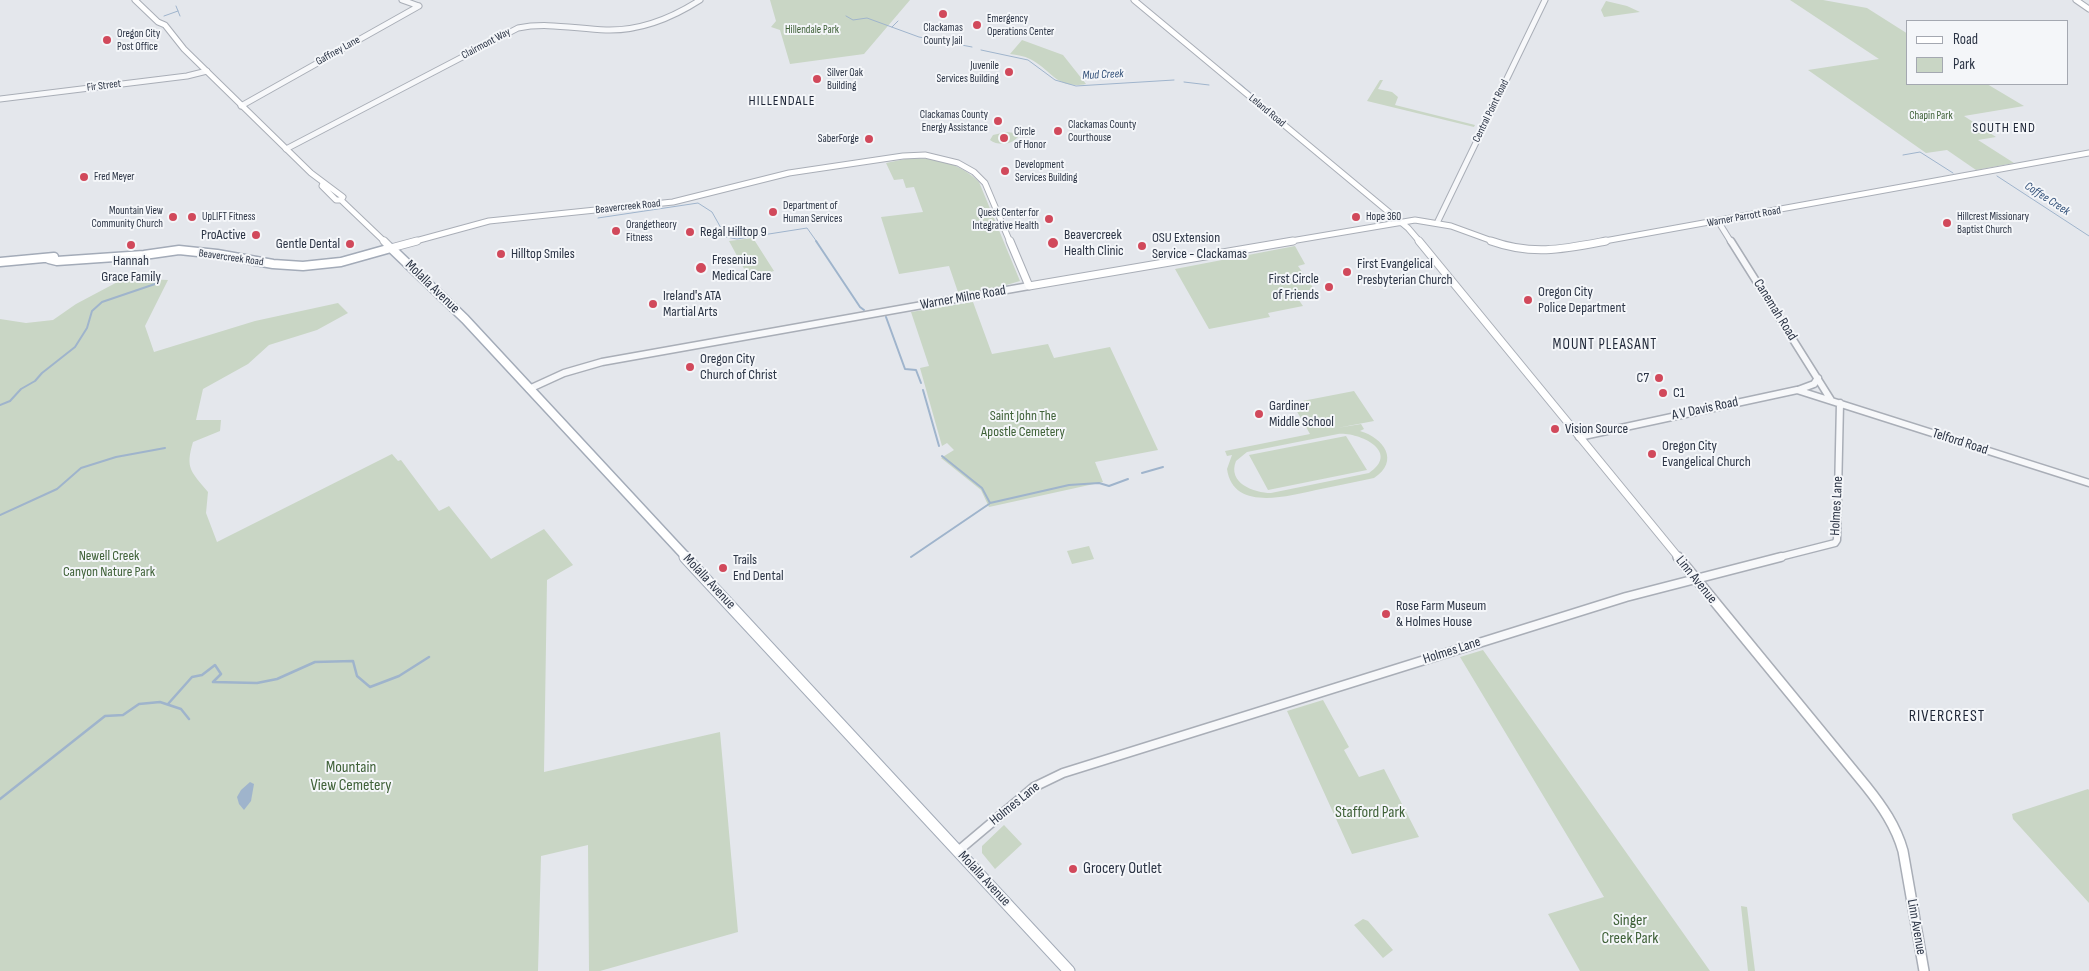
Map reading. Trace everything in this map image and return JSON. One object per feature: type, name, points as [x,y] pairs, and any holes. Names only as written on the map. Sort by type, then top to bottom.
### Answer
[{"type":"main road","name":"Molalla Avenue","points":[[135,0],[161,25],[165,25],[170,31],[169,33],[207,72],[322,183],[322,186],[336,200],[341,200],[465,319],[1069,971]]},
{"type":"main road","name":"Leland Road","points":[[1134,0],[1401,222]]},
{"type":"main road","points":[[2076,0],[2089,9]]},
{"type":"main road","name":"Warner Parrott Road","points":[[1401,222],[1438,221],[1506,246],[1548,251],[2089,153]]},
{"type":"main road","name":"Beavercreek Road","points":[[0,262],[148,250],[154,252],[209,254],[282,266],[302,267],[341,262],[470,225],[500,220],[673,202],[789,173],[903,156],[925,155],[945,158],[958,163],[974,172],[985,183],[1029,286]]},
{"type":"main road","name":"Warner Milne Road","points":[[1029,286],[1401,222]]},
{"type":"main road","name":"Linn Avenue","points":[[1401,222],[1866,786],[1895,825],[1904,851],[1924,971]]},
{"type":"main road","points":[[74,260],[82,256],[120,252]]},
{"type":"main road","name":"Beavercreek Road","points":[[49,258],[57,261],[144,255],[154,252]]},
{"type":"street","name":"Gaffney Lane","points":[[241,106],[418,6],[402,0]]},
{"type":"street","name":"Clairmont Way","points":[[286,149],[518,28],[542,24],[606,30],[626,29],[667,17],[700,0]]},
{"type":"street","name":"Central Point Road","points":[[1438,221],[1545,0]]},
{"type":"street","name":"Fir Street","points":[[0,99],[207,72]]},
{"type":"street","name":"Canemah Road","points":[[1718,221],[1831,400]]},
{"type":"street","name":"Warner Milne Road","points":[[529,389],[564,373],[602,362],[1029,286]]},
{"type":"street","points":[[1797,390],[1812,386],[1818,378]]},
{"type":"street","name":"A V Davis Road","points":[[1579,437],[1797,390],[1831,400]]},
{"type":"street","name":"Telford Road","points":[[1831,400],[2089,483]]},
{"type":"street","name":"Holmes Lane","points":[[958,851],[1034,787],[1057,775],[1481,642],[1694,578],[1835,543],[1838,540],[1840,403]]},
{"type":"green space","name":"Hillendale Park","points":[[770,0],[910,0],[864,54],[790,64],[780,30],[771,27],[776,21]]},
{"type":"green space","name":"Chapin Park","points":[[1790,0],[1823,0],[1867,8],[1906,33],[1906,85],[1989,85],[2024,106],[1964,116],[1996,137],[1978,140],[2014,163],[1976,170],[1947,150],[1926,153],[1808,70],[1879,59]]},
{"type":"green space","points":[[1606,1],[1627,6],[1640,12],[1604,17],[1601,10]]},
{"type":"green space","points":[[1022,40],[1063,55],[1086,84],[1068,84],[1055,78],[1030,59],[1010,54]]},
{"type":"green space","points":[[1380,80],[1383,80],[1378,89],[1392,92],[1398,97],[1395,105],[1475,125],[1474,127],[1367,101]]},
{"type":"green space","points":[[1006,132],[1015,133],[1018,137],[1012,142],[1004,144],[990,140],[993,135]]},
{"type":"green space","points":[[910,158],[929,159],[956,166],[979,182],[1020,281],[993,289],[959,295],[949,266],[899,274],[881,217],[923,212],[914,187],[906,188],[903,179],[894,180],[886,163]]},
{"type":"green space","points":[[753,238],[774,271],[749,278],[729,241]]},
{"type":"green space","points":[[1295,246],[1305,264],[1298,266],[1314,289],[1294,293],[1303,306],[1268,313],[1270,317],[1209,329],[1175,269]]},
{"type":"green space","name":"Mountain View Cemetery","points":[[125,278],[168,280],[145,326],[154,352],[255,321],[338,303],[348,313],[317,330],[269,345],[248,364],[203,389],[196,420],[221,420],[220,431],[193,442],[190,464],[194,474],[208,492],[206,513],[217,542],[392,454],[398,461],[401,460],[439,511],[449,506],[491,559],[544,529],[573,565],[547,580],[544,772],[720,732],[738,932],[600,971],[589,971],[588,845],[541,856],[538,971],[0,971],[0,319],[26,323],[53,320],[76,304]]},
{"type":"green space","name":"Saint John The Apostle Cemetery","points":[[973,302],[992,354],[1048,344],[1054,358],[1110,347],[1158,450],[1095,462],[1103,482],[989,507],[981,490],[941,458],[954,450],[947,443],[942,446],[920,368],[929,366],[911,312]]},
{"type":"green space","points":[[1354,391],[1374,421],[1337,428],[1361,424],[1364,429],[1360,431],[1369,434],[1382,444],[1387,458],[1382,471],[1374,478],[1277,497],[1263,498],[1250,496],[1240,491],[1231,482],[1227,469],[1232,455],[1227,456],[1225,451],[1310,434],[1292,403]],"holes":[[[1338,434],[1347,434],[1366,440],[1379,451],[1381,458],[1378,465],[1369,473],[1271,493],[1250,489],[1239,481],[1235,475],[1236,461],[1247,452]]]},
{"type":"green space","points":[[1346,436],[1367,470],[1268,490],[1249,455]]},
{"type":"green space","points":[[1089,546],[1094,559],[1072,564],[1067,551]]},
{"type":"green space","name":"Singer Creek Park","points":[[1483,650],[1710,971],[1580,971],[1548,914],[1604,897],[1460,657]]},
{"type":"green space","name":"Stafford Park","points":[[1323,700],[1349,747],[1344,750],[1359,777],[1384,769],[1419,837],[1352,854],[1287,711]]},
{"type":"green space","points":[[2088,789],[2089,903],[2013,819],[2012,814]]},
{"type":"green space","points":[[1004,825],[1022,844],[995,869],[982,853],[982,846]]},
{"type":"green space","points":[[1741,906],[1747,907],[1755,971],[1748,971]]},
{"type":"green space","points":[[1363,919],[1368,921],[1393,950],[1383,958],[1354,925]]},
{"type":"water","points":[[250,782],[254,784],[251,801],[244,810],[239,804],[237,797],[241,790]]},
{"type":"waterway","points":[[176,6],[178,11]]},
{"type":"waterway","points":[[164,16],[178,11]]},
{"type":"waterway","points":[[178,11],[180,16]]},
{"type":"waterway","name":"Mud Creek","points":[[846,16],[853,20],[867,18],[919,37],[972,47]]},
{"type":"waterway","name":"Mud Creek","points":[[892,27],[898,21]]},
{"type":"waterway","name":"Mud Creek","points":[[981,50],[1028,60],[1055,80],[1076,86],[1174,80]]},
{"type":"waterway","name":"Mud Creek","points":[[1184,82],[1209,85]]},
{"type":"waterway","name":"Mud Creek","points":[[1239,83],[1253,95]]},
{"type":"waterway","name":"Mud Creek","points":[[1257,98],[1272,111]]},
{"type":"waterway","name":"Coffee Creek","points":[[1903,155],[1920,152],[1953,173]]},
{"type":"waterway","name":"Coffee Creek","points":[[1997,176],[2089,236]]},
{"type":"waterway","points":[[598,218],[698,203],[712,212],[726,237],[737,239],[807,228],[817,242]]},
{"type":"waterway","points":[[816,241],[860,307],[864,310]]},
{"type":"waterway","points":[[0,405],[10,401],[21,389],[35,381],[42,373],[75,347],[87,328],[92,311],[102,302],[158,283]]},
{"type":"waterway","points":[[886,317],[905,369],[916,370],[921,383]]},
{"type":"waterway","points":[[923,390],[939,446]]},
{"type":"waterway","points":[[0,515],[57,489],[81,468],[116,457],[165,448]]},
{"type":"waterway","points":[[942,456],[982,488],[990,503],[1069,485],[1099,483],[1109,486],[1128,479]]},
{"type":"waterway","points":[[1142,473],[1163,467]]},
{"type":"waterway","points":[[911,557],[989,504]]},
{"type":"waterway","points":[[168,704],[192,677],[202,675],[215,665],[221,674],[213,682],[257,683],[277,679],[315,662],[353,661],[357,676],[370,687],[399,676],[429,657]]},
{"type":"waterway","points":[[0,799],[105,716],[123,715],[139,704],[160,702],[181,709],[189,719]]},
{"type":"place","name":"Clackamas County Jail","points":[[943,14]]},
{"type":"place","name":"Emergency Operations Center","points":[[977,25]]},
{"type":"place","name":"Oregon City Post Office","points":[[107,40]]},
{"type":"place","name":"Juvenile Services Building","points":[[1009,72]]},
{"type":"place","name":"Silver Oak Building","points":[[817,79]]},
{"type":"place","name":"Clackamas County Energy Assistance","points":[[998,121]]},
{"type":"place","name":"Clackamas County Courthouse","points":[[1058,131]]},
{"type":"place","name":"Circle of Honor","points":[[1004,138]]},
{"type":"place","name":"SaberForge","points":[[869,139]]},
{"type":"place","name":"Development Services Building","points":[[1005,171]]},
{"type":"place","name":"Fred Meyer","points":[[84,177]]},
{"type":"place","name":"Department of Human Services","points":[[773,212]]},
{"type":"place","name":"Mountain View Community Church","points":[[173,217]]},
{"type":"place","name":"UpLIFT Fitness","points":[[192,217]]},
{"type":"place","name":"Hope 360","points":[[1356,217]]},
{"type":"place","name":"Quest Center for Integrative Health","points":[[1049,219]]},
{"type":"place","name":"Hillcrest Missionary Baptist Church","points":[[1947,223]]},
{"type":"place","name":"Orangetheory Fitness","points":[[616,231]]},
{"type":"place","name":"Regal Hilltop 9","points":[[690,232]]},
{"type":"place","name":"ProActive","points":[[256,235]]},
{"type":"place","name":"Beavercreek Health Clinic","points":[[1053,243]]},
{"type":"place","name":"Gentle Dental","points":[[350,244]]},
{"type":"place","name":"Hannah Grace Family","points":[[131,245]]},
{"type":"place","name":"OSU Extension Service - Clackamas","points":[[1142,246]]},
{"type":"place","name":"Hilltop Smiles","points":[[501,254]]},
{"type":"place","name":"Fresenius Medical Care","points":[[701,268]]},
{"type":"place","name":"First Evangelical Presbyterian Church","points":[[1347,272]]},
{"type":"place","name":"First Circle of Friends","points":[[1329,287]]},
{"type":"place","name":"Oregon City Police Department","points":[[1528,300]]},
{"type":"place","name":"Ireland's ATA Martial Arts","points":[[653,304]]},
{"type":"place","name":"Oregon City Church of Christ","points":[[690,367]]},
{"type":"place","name":"C7","points":[[1659,378]]},
{"type":"place","name":"C1","points":[[1663,393]]},
{"type":"place","name":"Gardiner Middle School","points":[[1259,414]]},
{"type":"place","name":"Vision Source","points":[[1555,429]]},
{"type":"place","name":"Oregon City Evangelical Church","points":[[1652,454]]},
{"type":"place","name":"Trails End Dental","points":[[723,568]]},
{"type":"place","name":"Rose Farm Museum & Holmes House","points":[[1386,614]]},
{"type":"place","name":"Grocery Outlet","points":[[1073,869]]},
{"type":"district","name":"HILLENDALE","points":[[782,101]]},
{"type":"district","name":"SOUTH END","points":[[2004,128]]},
{"type":"district","name":"MOUNT PLEASANT","points":[[1605,345]]},
{"type":"district","name":"RIVERCREST","points":[[1947,717]]},
{"type":"park label","name":"Newell Creek Canyon Nature Park","points":[[109,564]]}]
